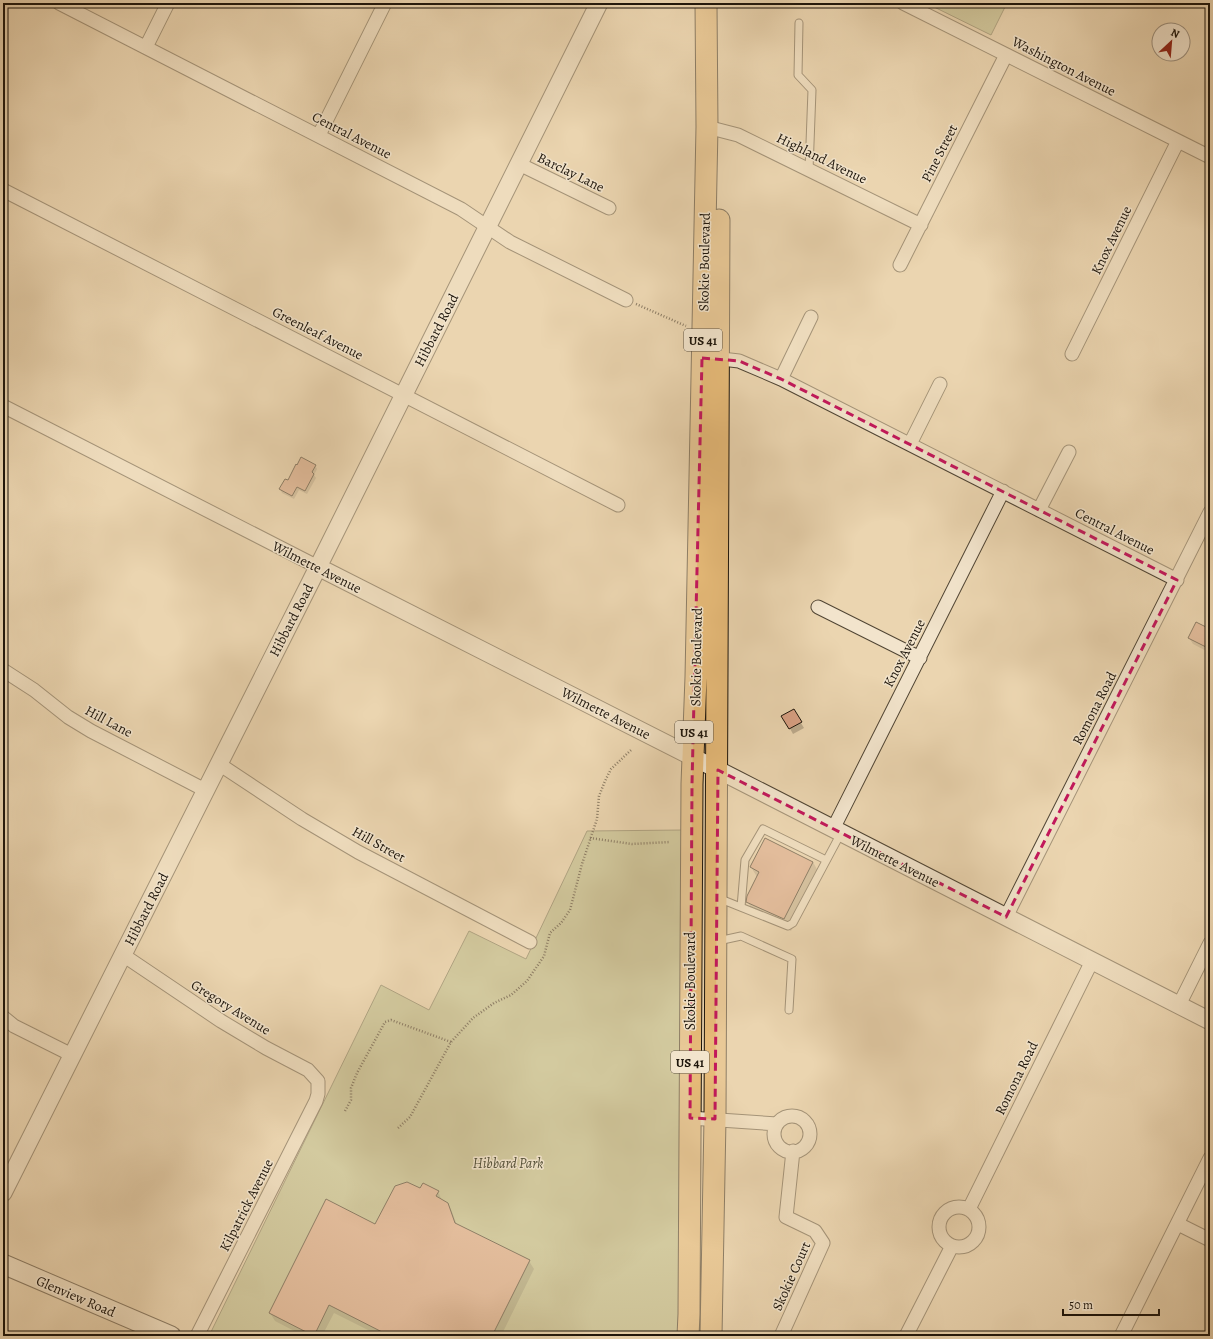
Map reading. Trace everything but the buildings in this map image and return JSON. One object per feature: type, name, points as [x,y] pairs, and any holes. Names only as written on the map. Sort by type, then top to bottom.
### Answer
[{"type":"main road","name":"Skokie Boulevard","points":[[706,3],[713,128]]},
{"type":"main road","name":"Skokie Boulevard","points":[[688,1336],[693,757],[710,358],[713,128],[718,3]]},
{"type":"main road","name":"Skokie Boulevard","points":[[710,358],[718,770],[715,1119],[710,1336]]},
{"type":"main road","name":"Glenview Road","points":[[3,1264],[171,1336]]},
{"type":"street","name":"Central Avenue","points":[[59,3],[319,135],[461,210],[510,242],[626,300]]},
{"type":"street","points":[[146,47],[168,3]]},
{"type":"street","points":[[319,135],[386,3]]},
{"type":"street","name":"Hibbard Road","points":[[3,1192],[318,567],[599,3]]},
{"type":"street","name":"Washington Avenue","points":[[903,3],[1210,157]]},
{"type":"street","name":"Pine Street","points":[[900,265],[1006,55]]},
{"type":"street","name":"Highland Avenue","points":[[713,128],[738,135],[921,225]]},
{"type":"street","name":"Knox Avenue","points":[[1072,354],[1178,141]]},
{"type":"street","name":"Barclay Lane","points":[[519,164],[609,208]]},
{"type":"street","name":"Greenleaf Avenue","points":[[3,190],[618,505]]},
{"type":"street","points":[[782,379],[811,317]]},
{"type":"street","name":"Central Avenue","points":[[710,358],[739,361],[782,379],[1177,580]]},
{"type":"street","points":[[910,444],[940,384]]},
{"type":"street","name":"Wilmette Avenue","points":[[3,406],[1210,1021]]},
{"type":"street","points":[[1039,510],[1069,452]]},
{"type":"street","name":"Knox Avenue","points":[[837,831],[920,658],[1003,491]]},
{"type":"street","name":"Romona Road","points":[[1006,917],[1210,512]]},
{"type":"street","points":[[818,607],[920,658]]},
{"type":"street","name":"Hill Lane","points":[[3,670],[34,690],[68,717],[91,731],[206,790]]},
{"type":"street","name":"Hill Street","points":[[219,764],[302,819],[358,852],[530,942]]},
{"type":"street","points":[[1179,1005],[1210,943]]},
{"type":"street","name":"Gregory Avenue","points":[[123,955],[221,1021],[266,1048],[308,1070],[318,1081],[319,1087]]},
{"type":"street","name":"Romona Road","points":[[969,1209],[1092,961]]},
{"type":"street","points":[[3,1017],[14,1026],[72,1055]]},
{"type":"street","name":"Kilpatrick Avenue","points":[[197,1336],[316,1101],[319,1087]]},
{"type":"street","points":[[792,1116],[802,1119],[809,1128],[810,1133],[807,1144],[798,1150],[793,1151],[784,1149],[777,1142],[775,1133],[778,1124],[786,1117],[792,1116]]},
{"type":"street","points":[[690,1118],[778,1124]]},
{"type":"street","name":"Skokie Court","points":[[781,1336],[824,1243],[815,1230],[786,1217],[793,1151]]},
{"type":"street","points":[[1120,1336],[1178,1224],[1210,1158]]},
{"type":"street","points":[[956,1207],[969,1209],[978,1218],[980,1230],[978,1236],[970,1245],[964,1247],[952,1246],[946,1243],[939,1231],[939,1225],[944,1213],[956,1207]]},
{"type":"street","points":[[1178,1224],[1210,1240]]},
{"type":"street","points":[[906,1336],[952,1246]]},
{"type":"lane","points":[[799,23],[798,74],[812,90],[809,170]]},
{"type":"lane","points":[[741,907],[745,860],[763,830],[826,860]]},
{"type":"lane","points":[[716,898],[788,926],[793,923],[826,860],[837,831]]},
{"type":"lane","points":[[716,942],[741,936],[792,959],[789,1010]]},
{"type":"path","points":[[626,300],[690,327]]},
{"type":"path","points":[[398,1128],[410,1117],[451,1042],[473,1018],[511,995],[527,981],[544,956],[550,933],[561,923],[570,910],[590,838],[597,819],[599,796],[605,781],[611,769],[631,750]]},
{"type":"path","points":[[590,838],[632,844],[670,842]]},
{"type":"path","points":[[345,1112],[351,1100],[351,1088],[357,1073],[385,1022],[392,1020],[451,1042]]},
{"type":"highlighted area","points":[[702,358],[739,361],[781,379],[1177,580],[1006,917],[718,770],[715,1119],[690,1118],[692,784]]},
{"type":"green space","points":[[926,3],[1007,3],[991,35]]},
{"type":"green space","name":"Hibbard Park","points":[[683,830],[680,1336],[209,1336],[381,985],[429,1010],[469,931],[526,959],[587,831]]}]
